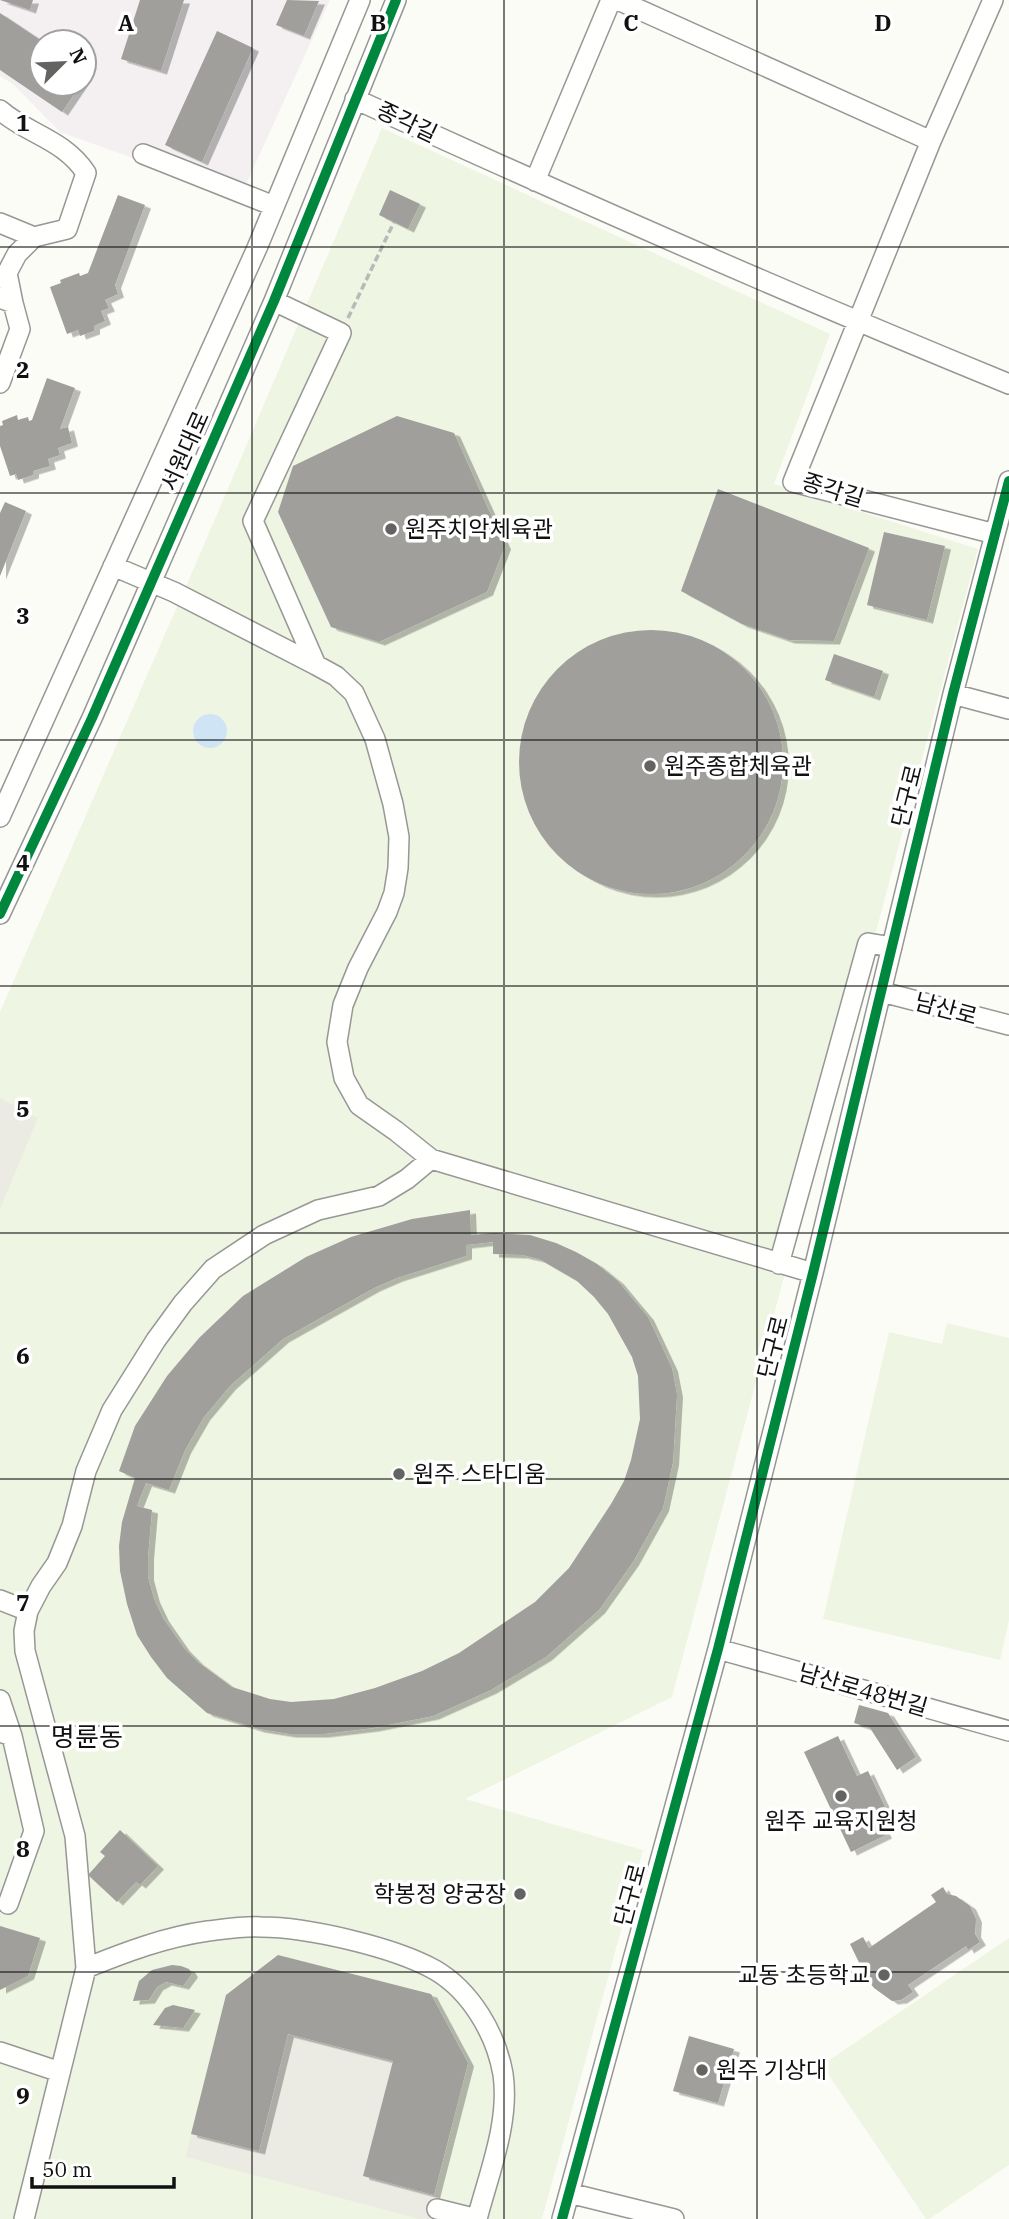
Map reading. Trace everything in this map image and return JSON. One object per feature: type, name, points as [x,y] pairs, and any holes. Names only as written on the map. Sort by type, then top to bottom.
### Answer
[{"type":"street","name":"서원대로","points":[[0,817],[274,206],[359,0]]},
{"type":"street","name":"서원대로","points":[[0,914],[92,718],[274,301],[396,0]]},
{"type":"street","points":[[535,181],[611,0]]},
{"type":"street","points":[[618,0],[931,141]]},
{"type":"street","name":"종각길","points":[[993,0],[931,141],[793,482],[995,534]]},
{"type":"street","name":"종각길","points":[[355,99],[857,322],[1009,384]]},
{"type":"street","points":[[0,110],[11,119],[50,139],[79,163],[86,173],[67,229],[34,237],[17,254],[7,273],[6,300],[20,329],[0,383]]},
{"type":"street","points":[[143,154],[274,206]]},
{"type":"street","points":[[0,223],[34,237]]},
{"type":"street","points":[[274,301],[341,333],[253,521],[316,665]]},
{"type":"street","name":"단구로","points":[[562,2219],[718,1649],[813,1273],[953,694],[1009,481]]},
{"type":"street","points":[[113,566],[336,676],[354,693],[375,739],[399,837],[398,868],[394,893],[387,912],[358,968],[343,1005],[337,1042],[344,1078],[359,1105],[430,1159],[813,1273]]},
{"type":"street","points":[[953,694],[1009,709]]},
{"type":"street","points":[[779,1264],[868,943],[892,947]]},
{"type":"street","name":"남산로","points":[[882,992],[1009,1025]]},
{"type":"street","points":[[24,2219],[86,1968],[75,1836],[25,1651],[24,1631],[28,1611],[57,1563],[72,1526],[86,1471],[112,1410],[156,1340],[213,1269],[264,1235],[318,1210],[379,1196],[407,1179],[430,1159]]},
{"type":"street","points":[[0,1600],[28,1611]]},
{"type":"street","name":"남산로48번길","points":[[718,1649],[1009,1731]]},
{"type":"street","points":[[0,1700],[6,1734],[34,1831],[8,1904]]},
{"type":"street","points":[[86,1968],[157,1941],[208,1931],[261,1927],[320,1934],[367,1945],[436,1971],[460,1990],[477,2010],[494,2041],[503,2074],[504,2102],[499,2135],[477,2219],[436,2209]]},
{"type":"street","points":[[0,2052],[61,2073]]},
{"type":"street","points":[[569,2193],[674,2219]]},
{"type":"path","points":[[341,333],[394,222]]},
{"type":"shaded area","points":[[0,0],[330,0],[237,204],[133,158],[60,132],[14,85],[0,76]]},
{"type":"shaded area","points":[[0,1098],[38,1118],[0,1209]]},
{"type":"shaded area","points":[[288,2034],[393,2061],[364,2176],[440,2196],[434,2219],[419,2219],[186,2157],[191,2134],[259,2151]]},
{"type":"green space","points":[[382,128],[830,334],[774,484],[978,549],[672,1697],[465,1799],[643,1850],[542,2219],[0,2219],[0,1012]]},
{"type":"green space","points":[[947,1323],[1009,1338],[1009,1620],[1000,1660],[823,1619],[889,1332],[942,1344]]},
{"type":"green space","points":[[1009,1938],[1009,2165],[926,2219],[822,2065]]},
{"type":"water","points":[[210,714],[222,719],[227,731],[222,743],[210,748],[198,743],[193,731],[198,719]]},
{"type":"building","points":[[0,0],[33,0],[30,10]]},
{"type":"building","points":[[140,0],[184,0],[161,71],[121,59]]},
{"type":"building","points":[[287,0],[319,1],[304,36],[276,25]]},
{"type":"building","points":[[0,13],[28,32],[28,89],[0,70]]},
{"type":"building","points":[[217,31],[253,48],[202,162],[165,145]]},
{"type":"building","points":[[41,98],[72,98],[62,112]]},
{"type":"building","points":[[390,190],[420,204],[408,229],[379,215]]},
{"type":"building","points":[[118,195],[145,205],[115,285],[118,294],[105,300],[109,308],[101,311],[105,321],[94,326],[94,331],[80,336],[78,330],[67,334],[50,287],[79,273],[80,276],[88,273]]},
{"type":"building","points":[[47,378],[75,388],[60,429],[68,427],[72,443],[58,448],[60,455],[48,459],[50,466],[33,471],[33,475],[18,480],[16,474],[10,476],[0,446],[0,426],[3,425],[2,421],[17,415],[18,420],[28,417],[29,421],[32,420]]},
{"type":"building","name":"원주치악체육관","points":[[397,416],[454,433],[505,546],[487,592],[379,642],[331,627],[278,512],[293,466]]},
{"type":"building","points":[[718,489],[869,548],[834,641],[789,640],[742,624],[681,591]]},
{"type":"building","points":[[5,502],[26,511],[0,576],[0,513]]},
{"type":"building","points":[[884,532],[945,546],[927,620],[867,605]]},
{"type":"building","name":"원주종합체육관","points":[[638,630],[664,630],[689,635],[713,645],[745,668],[761,688],[773,711],[781,736],[781,788],[773,813],[761,836],[745,856],[725,872],[689,889],[664,894],[638,894],[613,889],[589,879],[557,856],[541,836],[524,800],[519,775],[519,749],[524,724],[534,700],[557,668],[577,652],[613,635]]},
{"type":"building","points":[[834,654],[883,671],[874,697],[825,680]]},
{"type":"building","points":[[470,1210],[471,1235],[530,1235],[556,1243],[597,1264],[618,1281],[648,1317],[672,1368],[677,1394],[673,1462],[663,1508],[633,1562],[599,1610],[546,1657],[491,1690],[433,1716],[373,1728],[323,1734],[290,1734],[259,1729],[207,1713],[167,1678],[151,1657],[137,1635],[127,1604],[120,1571],[119,1546],[122,1522],[135,1478],[119,1471],[135,1426],[167,1376],[199,1338],[243,1296],[306,1257],[351,1237],[412,1219]],"holes":[[[493,1242],[493,1254],[522,1255],[539,1259],[577,1281],[608,1314],[632,1357],[638,1376],[640,1419],[624,1481],[611,1504],[569,1568],[535,1602],[459,1653],[422,1671],[334,1699],[291,1702],[270,1699],[232,1687],[184,1648],[163,1618],[154,1599],[148,1577],[152,1510],[137,1506],[146,1483],[169,1490],[185,1450],[204,1417],[230,1386],[283,1339],[374,1288],[466,1256],[466,1245]]]},
{"type":"building","points":[[859,1705],[888,1713],[916,1757],[897,1770],[870,1728],[854,1723]]},
{"type":"building","points":[[838,1736],[857,1776],[868,1771],[885,1807],[874,1811],[886,1835],[851,1852],[804,1752]]},
{"type":"building","points":[[120,1830],[158,1866],[140,1885],[136,1882],[117,1902],[88,1875],[105,1856],[100,1852]]},
{"type":"building","points":[[943,1887],[947,1894],[956,1896],[970,1906],[976,1919],[975,1934],[980,1942],[968,1950],[966,1946],[908,1985],[913,1992],[901,2000],[892,2001],[874,1988],[867,1979],[850,1944],[863,1937],[869,1948],[936,1902],[931,1895]]},
{"type":"building","points":[[0,1926],[40,1938],[28,1976],[0,1990]]},
{"type":"building","points":[[278,1955],[431,1994],[468,2063],[434,2195],[363,2176],[393,2061],[288,2034],[259,2151],[191,2134],[226,1995]]},
{"type":"building","points":[[172,1965],[189,1969],[192,1974],[183,1986],[166,1982],[157,1987],[149,2000],[133,2001],[139,1981],[152,1970]]},
{"type":"building","points":[[173,2005],[195,2010],[183,2028],[153,2025],[165,2008]]},
{"type":"building","points":[[689,2036],[734,2049],[718,2103],[673,2091]]},
{"type":"cycle path","points":[[0,914],[92,718],[274,301],[396,0]]},
{"type":"cycle path","points":[[562,2219],[718,1649],[813,1273],[953,694],[1009,481]]},
{"type":"place","name":"원주치악체육관","points":[[391,529]]},
{"type":"place","name":"원주종합체육관","points":[[650,766]]},
{"type":"place","name":"원주 스타디움","points":[[399,1474]]},
{"type":"place","name":"원주 교육지원청","points":[[841,1796]]},
{"type":"place","name":"학봉정 양궁장","points":[[520,1894]]},
{"type":"place","name":"교동 초등학교","points":[[884,1975]]},
{"type":"place","name":"원주 기상대","points":[[702,2070]]},
{"type":"district","name":"명륜동","points":[[87,1737]]}]
